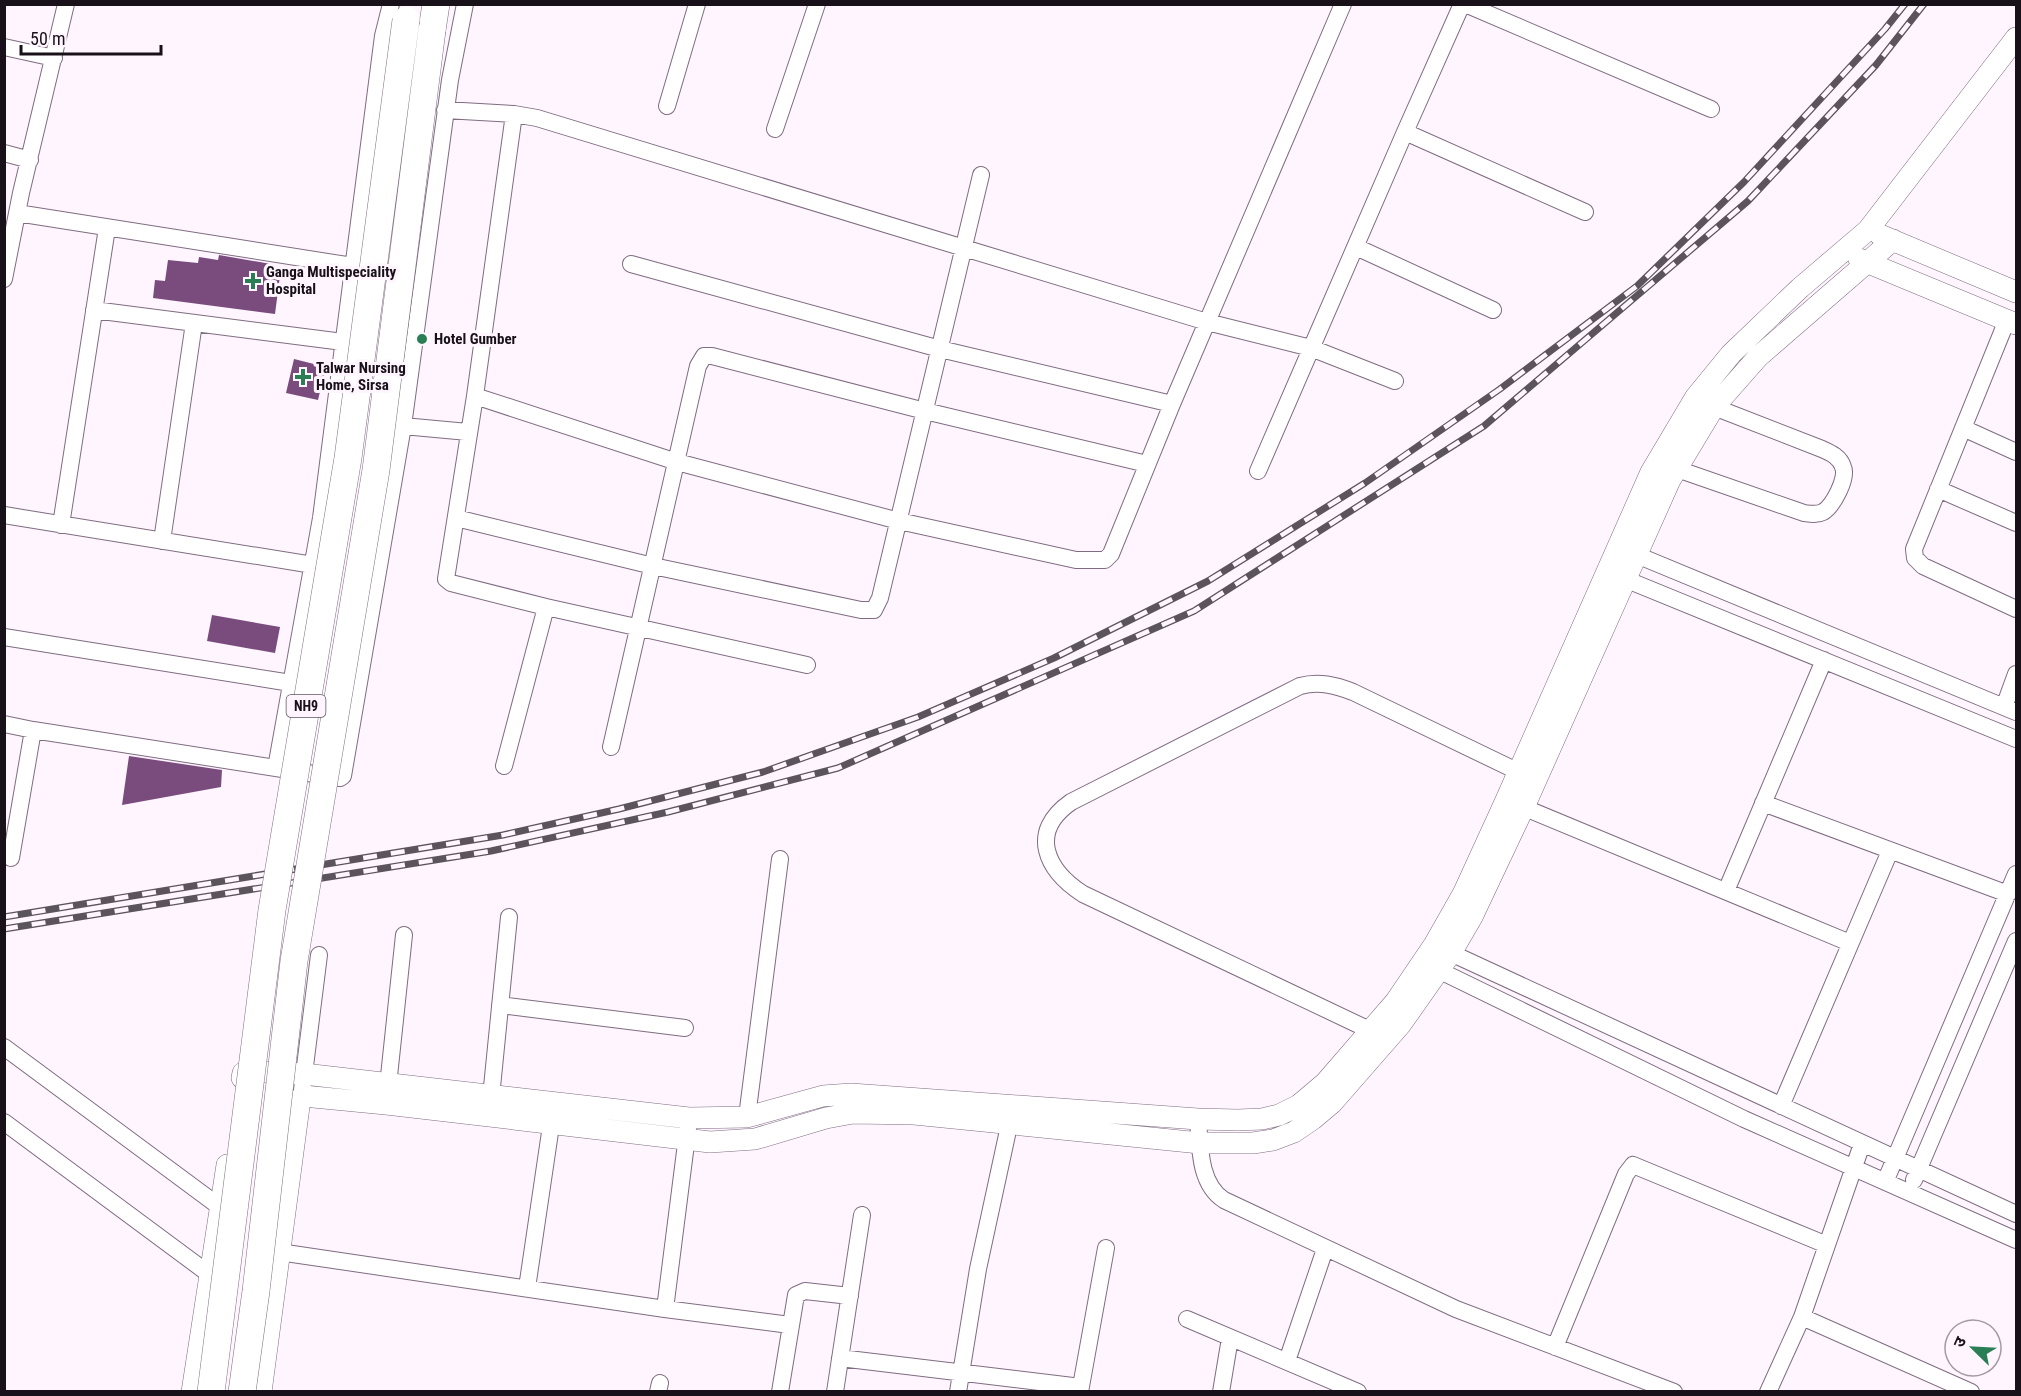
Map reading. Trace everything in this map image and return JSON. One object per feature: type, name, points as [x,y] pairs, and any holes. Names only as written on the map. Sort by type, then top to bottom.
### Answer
[{"type":"main road","name":"NH9","points":[[211,1392],[272,910],[348,458],[402,10]]},
{"type":"main road","name":"NH9","points":[[242,1392],[256,1291],[294,961],[376,470],[434,17]]},
{"type":"street","points":[[4,279],[7,251],[66,4]]},
{"type":"street","points":[[4,724],[340,778],[344,774],[403,426],[446,110],[465,4]]},
{"type":"street","points":[[667,106],[697,4]]},
{"type":"street","points":[[775,129],[817,4]]},
{"type":"street","points":[[475,396],[678,462],[899,521],[1076,560],[1105,560],[1111,554],[1172,404],[1343,4]]},
{"type":"street","points":[[1258,471],[1405,132],[1464,4],[1711,109]]},
{"type":"street","points":[[276,768],[321,518],[382,36],[402,10]]},
{"type":"street","points":[[490,1106],[554,1102],[689,1118],[747,1117],[824,1096],[851,1094],[1200,1143],[1253,1143],[1273,1140],[1294,1132],[1332,1103],[1437,958],[1472,917],[1515,804],[1627,551],[1651,472],[1695,398],[1731,354],[1800,288],[1868,230],[2016,38]]},
{"type":"street","points":[[4,46],[54,58]]},
{"type":"street","points":[[446,110],[514,114],[537,118],[1207,322],[1311,348],[1395,381]]},
{"type":"street","points":[[514,114],[447,580],[546,607],[807,665]]},
{"type":"street","points":[[1405,132],[1585,212]]},
{"type":"street","points":[[4,153],[30,160]]},
{"type":"street","points":[[456,518],[653,566],[861,610],[871,610],[880,598],[981,175]]},
{"type":"street","points":[[17,213],[353,266]]},
{"type":"street","points":[[61,525],[107,228]]},
{"type":"street","points":[[1868,230],[2016,292]]},
{"type":"street","points":[[1627,551],[1714,407],[1758,357],[1893,240]]},
{"type":"street","points":[[1356,247],[1493,310]]},
{"type":"street","points":[[1842,252],[2012,322],[1963,428],[1914,549],[1915,558],[1923,566],[2016,609]]},
{"type":"street","points":[[631,264],[940,350],[1172,404]]},
{"type":"street","points":[[94,310],[343,342]]},
{"type":"street","points":[[162,541],[194,323]]},
{"type":"street","points":[[611,747],[678,462],[698,366],[704,356],[712,356],[925,411],[1147,464]]},
{"type":"street","points":[[1677,468],[1804,513],[1823,512],[1834,499],[1845,471],[1843,464],[1837,458],[1822,449],[1714,407]]},
{"type":"street","points":[[403,426],[468,432]]},
{"type":"street","points":[[1963,428],[2016,452]]},
{"type":"street","points":[[1938,489],[2016,523]]},
{"type":"street","points":[[4,515],[312,565]]},
{"type":"street","points":[[1627,551],[2010,709],[2016,674]]},
{"type":"street","points":[[1616,576],[2016,739]]},
{"type":"street","points":[[1515,804],[1519,772],[1616,576]]},
{"type":"street","points":[[504,766],[546,607]]},
{"type":"street","points":[[4,638],[291,683]]},
{"type":"street","points":[[1726,891],[1824,660]]},
{"type":"street","points":[[1380,1035],[1077,890],[1061,877],[1047,854],[1045,839],[1051,820],[1071,802],[1308,684],[1331,684],[1353,692],[1519,772]]},
{"type":"street","points":[[11,858],[33,730]]},
{"type":"street","points":[[1763,803],[2008,894]]},
{"type":"street","points":[[1515,804],[1850,943]]},
{"type":"street","points":[[1780,1106],[1890,851]]},
{"type":"street","points":[[747,1117],[780,859]]},
{"type":"street","points":[[1885,1182],[2016,874]]},
{"type":"street","points":[[490,1106],[509,917]]},
{"type":"street","points":[[387,1094],[404,935]]},
{"type":"street","points":[[1908,1192],[2016,940]]},
{"type":"street","points":[[261,1392],[320,955]]},
{"type":"street","points":[[1437,958],[1780,1106],[2015,1213]]},
{"type":"street","points":[[1437,958],[1744,1119],[2016,1240]]},
{"type":"street","points":[[500,1005],[685,1028]]},
{"type":"street","points":[[192,1392],[220,1207],[243,1073],[247,1071],[304,1074],[387,1094],[490,1106],[551,1123],[710,1142],[755,1139],[826,1118],[853,1113],[1262,1119],[1279,1115],[1299,1105],[1380,1035]]},
{"type":"street","points":[[4,1047],[220,1207]]},
{"type":"street","points":[[300,1098],[304,1096],[387,1094]]},
{"type":"street","points":[[527,1288],[554,1102]]},
{"type":"street","points":[[958,1392],[978,1269],[1011,1115]]},
{"type":"street","points":[[665,1309],[689,1118]]},
{"type":"street","points":[[1198,1119],[1206,1181],[1216,1195],[1324,1249],[1456,1310],[1674,1392]]},
{"type":"street","points":[[4,1122],[209,1274]]},
{"type":"street","points":[[1768,1392],[1802,1317],[1862,1144]]},
{"type":"street","points":[[1555,1347],[1626,1174],[1633,1165],[1827,1245]]},
{"type":"street","points":[[835,1392],[862,1215]]},
{"type":"street","points":[[840,1358],[1080,1389],[1106,1248]]},
{"type":"street","points":[[1287,1361],[1324,1249]]},
{"type":"street","points":[[279,1252],[665,1309],[790,1325]]},
{"type":"street","points":[[780,1392],[796,1295],[801,1291],[850,1296]]},
{"type":"street","points":[[1802,1317],[1963,1390]]},
{"type":"street","points":[[1188,1319],[1358,1392]]},
{"type":"street","points":[[1221,1392],[1230,1338]]},
{"type":"building","points":[[219,255],[271,264],[270,266],[281,268],[275,314],[153,298],[155,280],[165,281],[168,260],[198,263],[199,257],[218,260]]},
{"type":"building","points":[[294,359],[326,367],[318,400],[286,393]]},
{"type":"building","points":[[212,615],[280,627],[275,653],[207,641]]},
{"type":"building","points":[[129,756],[222,770],[221,787],[122,805]]},
{"type":"railway","points":[[4,917],[503,835],[619,809],[763,772],[918,717],[1054,658],[1208,581],[1365,483],[1500,389],[1637,286],[1744,182],[1885,29],[1905,4]]},
{"type":"railway","points":[[4,929],[491,851],[668,812],[838,768],[1194,611],[1484,426],[1748,201],[1876,65],[1924,4]]},
{"type":"place","name":"Ganga Multispeciality Hospital","points":[[253,281]]},
{"type":"place","name":"Hotel Gumber","points":[[422,339]]},
{"type":"place","name":"Talwar Nursing Home, Sirsa","points":[[303,377]]}]
